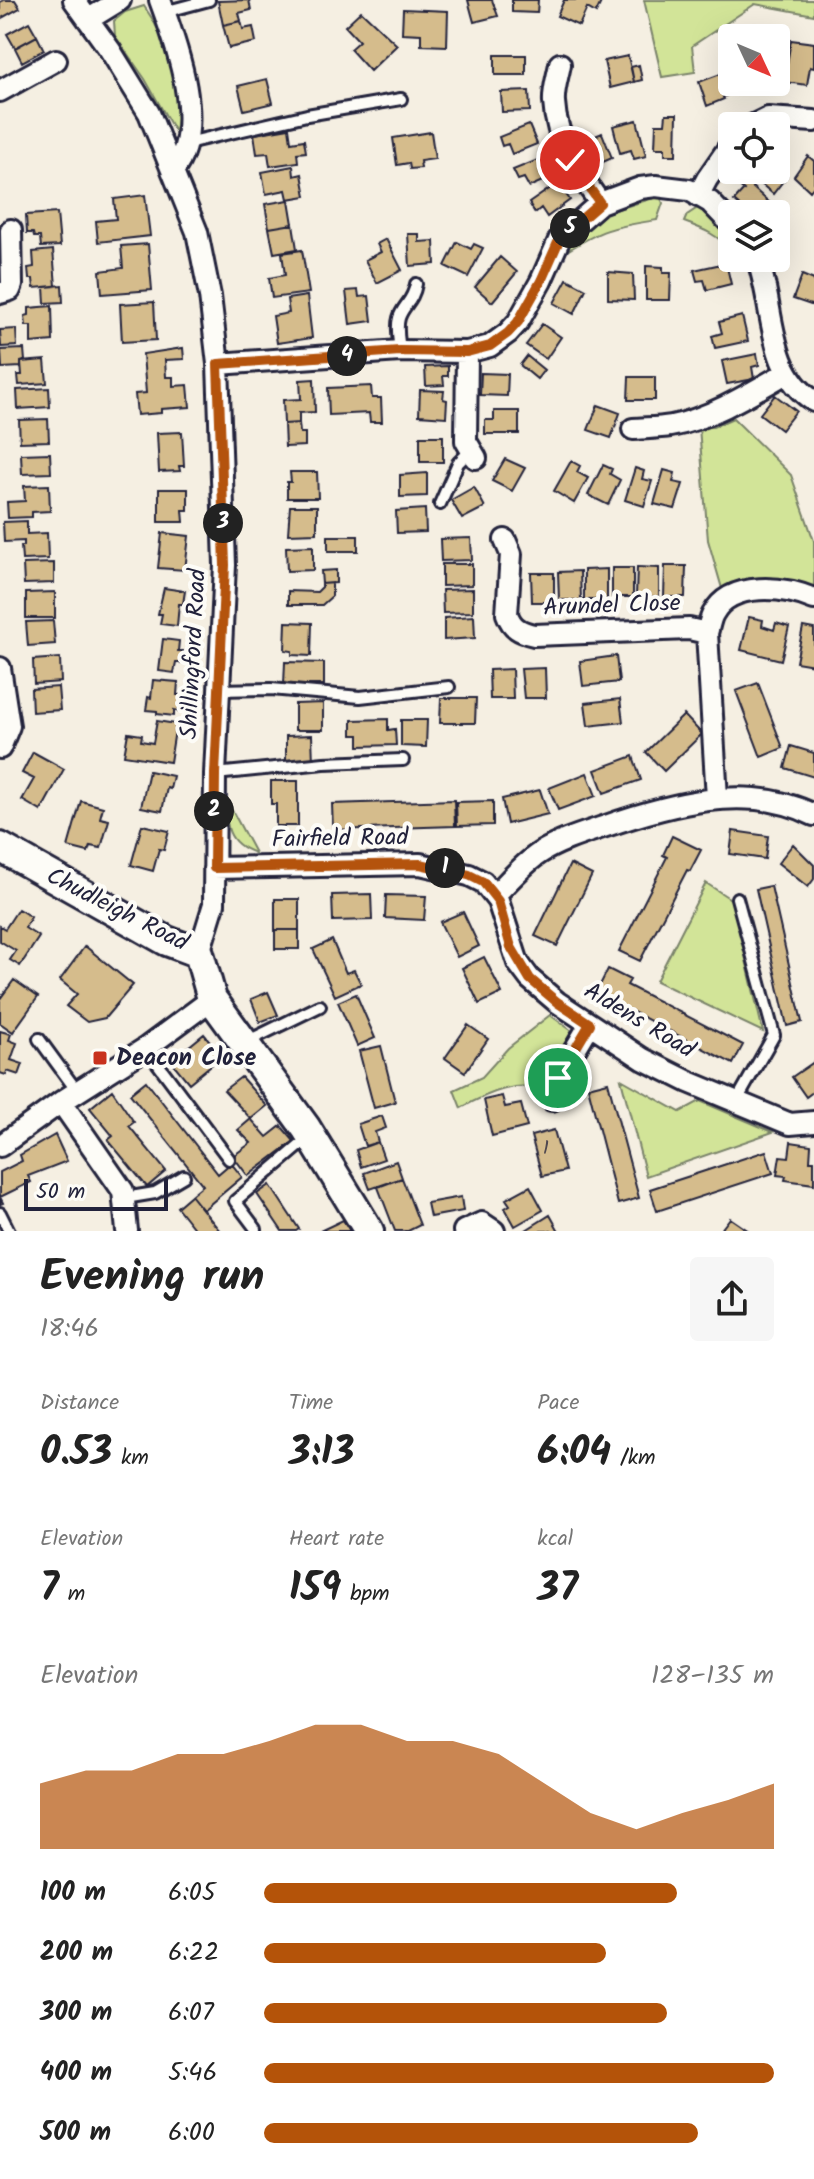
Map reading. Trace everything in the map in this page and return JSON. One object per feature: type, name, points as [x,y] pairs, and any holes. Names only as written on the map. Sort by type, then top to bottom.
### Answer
[{"type":"street","name":"Shillingford Road","points":[[74,0],[149,113],[197,232],[210,296],[218,364],[225,565],[215,774],[214,904],[199,953]]},
{"type":"street","points":[[89,19],[120,0]]},
{"type":"street","points":[[162,6],[188,103],[187,143],[182,159],[173,171]]},
{"type":"street","points":[[0,91],[56,60]]},
{"type":"street","points":[[560,64],[554,100],[559,132],[570,160],[600,203]]},
{"type":"street","points":[[790,119],[814,121]]},
{"type":"street","points":[[698,196],[718,161]]},
{"type":"street","points":[[218,364],[400,351],[467,352],[490,346],[518,322],[560,238],[600,203],[640,188],[656,186],[683,188],[710,202],[718,210]]},
{"type":"street","points":[[0,293],[10,290],[12,285],[11,230]]},
{"type":"street","points":[[763,272],[774,334],[786,373],[814,401]]},
{"type":"street","points":[[467,352],[466,441],[473,454]]},
{"type":"street","points":[[633,429],[673,425],[693,419],[751,393],[786,373]]},
{"type":"street","name":"Arundel Close","points":[[505,540],[511,554],[507,614],[519,632],[565,635],[689,629],[707,633]]},
{"type":"street","points":[[717,798],[707,633],[713,614],[719,606],[741,592],[760,588],[792,590],[814,599]]},
{"type":"street","points":[[0,668],[9,726],[0,748]]},
{"type":"street","points":[[495,895],[525,864],[562,842],[668,806],[717,798],[770,802],[800,808],[814,815]]},
{"type":"street","name":"Chudleigh Road","points":[[0,847],[156,935],[199,953],[212,999],[311,1136],[369,1231]]},
{"type":"street","name":"Fairfield Road","points":[[214,868],[420,864],[469,875],[483,882],[495,895]]},
{"type":"street","name":"Aldens Road","points":[[495,895],[511,947],[530,979],[557,1002],[643,1059],[790,1124],[814,1122]]},
{"type":"street","points":[[0,1146],[69,1096],[146,1048],[212,999]]},
{"type":"street","points":[[552,1100],[558,1078],[590,1024]]},
{"type":"street","points":[[69,1096],[123,1191],[127,1231]]},
{"type":"street","points":[[464,1231],[482,1223],[494,1231]]},
{"type":"lane","points":[[162,6],[209,0]]},
{"type":"lane","points":[[187,143],[307,115],[401,99]]},
{"type":"lane","points":[[400,351],[397,335],[399,317],[413,299],[416,284]]},
{"type":"lane","points":[[440,504],[458,463],[473,454]]},
{"type":"lane","points":[[219,690],[271,689],[360,697],[449,687]]},
{"type":"lane","points":[[215,774],[324,763],[403,760]]},
{"type":"lane","points":[[736,1102],[774,1035],[737,898]]},
{"type":"lane","points":[[245,1043],[320,1006]]},
{"type":"lane","points":[[39,1039],[69,1096]]},
{"type":"lane","points":[[146,1048],[229,1159]]},
{"type":"lane","points":[[256,1229],[235,1201],[311,1136]]},
{"type":"lane","points":[[125,1198],[155,1193],[184,1176]]},
{"type":"lane","points":[[0,1213],[9,1231]]},
{"type":"green space","points":[[644,0],[814,0],[814,15],[755,4],[725,24],[718,24],[718,29],[692,46],[695,72],[662,77]]},
{"type":"green space","points":[[144,6],[160,34],[172,66],[177,100],[175,132],[145,79],[115,36],[114,21],[125,12]]},
{"type":"green space","points":[[660,196],[663,203],[657,220],[609,230],[564,253],[585,227],[605,213]]},
{"type":"green space","points":[[699,207],[718,219],[718,239],[684,222],[687,215]]},
{"type":"green space","points":[[733,418],[791,475],[814,541],[814,590],[767,580],[744,582],[723,592],[708,540],[699,427],[713,427]]},
{"type":"green space","points":[[226,799],[255,853],[233,839],[226,817]]},
{"type":"green space","points":[[706,883],[732,900],[763,1032],[656,981]]},
{"type":"green space","points":[[550,1015],[579,1036],[547,1089],[513,1087],[461,1108],[454,1090],[482,1077],[508,1048]]},
{"type":"green space","points":[[621,1079],[680,1112],[700,1101],[773,1132],[646,1176]]},
{"type":"building","points":[[15,0],[20,8],[0,19],[0,2]]},
{"type":"building","points":[[249,0],[251,10],[239,13],[241,21],[223,25],[218,1]]},
{"type":"building","points":[[468,0],[492,0],[498,16],[474,22]]},
{"type":"building","points":[[512,0],[538,0],[537,13],[512,12]]},
{"type":"building","points":[[564,0],[602,0],[596,13],[587,8],[579,26],[557,16]]},
{"type":"building","points":[[403,9],[448,11],[447,46],[421,45],[421,34],[402,33]]},
{"type":"building","points":[[361,11],[397,45],[370,71],[350,49],[359,41],[345,26]]},
{"type":"building","points":[[241,21],[243,29],[253,27],[256,42],[229,48],[223,25]]},
{"type":"building","points":[[29,22],[37,36],[15,48],[7,34]]},
{"type":"building","points":[[37,36],[44,50],[22,62],[15,48]]},
{"type":"building","points":[[791,40],[814,43],[814,68],[810,67],[807,85],[790,83]]},
{"type":"building","points":[[495,55],[526,55],[526,75],[495,75]]},
{"type":"building","points":[[628,56],[634,82],[610,88],[604,61]]},
{"type":"building","points":[[639,65],[642,80],[634,82],[631,67]]},
{"type":"building","points":[[718,75],[718,96],[725,96],[724,99],[707,106],[699,82]]},
{"type":"building","points":[[267,79],[273,103],[244,110],[238,86]]},
{"type":"building","points":[[529,91],[530,111],[502,112],[501,92]]},
{"type":"building","points":[[666,114],[677,114],[676,155],[665,155],[665,148],[655,148],[656,124],[665,124]]},
{"type":"building","points":[[637,120],[646,156],[634,159],[631,150],[620,153],[613,126]]},
{"type":"building","points":[[529,125],[537,144],[512,154],[508,144],[502,146],[499,137]]},
{"type":"building","points":[[289,128],[291,142],[304,140],[306,152],[297,153],[298,162],[270,166],[268,153],[257,154],[254,134]]},
{"type":"building","points":[[431,132],[435,159],[420,161],[421,168],[410,169],[409,163],[397,165],[393,138]]},
{"type":"building","points":[[602,133],[612,158],[592,167],[581,142]]},
{"type":"building","points":[[808,156],[814,161],[814,186],[810,191],[794,176]]},
{"type":"building","points":[[545,157],[554,176],[529,187],[524,178],[518,180],[513,170]]},
{"type":"building","points":[[293,166],[294,176],[302,174],[306,196],[288,199],[286,190],[266,194],[262,172]]},
{"type":"building","points":[[558,183],[570,200],[547,217],[541,208],[535,213],[529,203]]},
{"type":"building","points":[[737,184],[749,184],[767,200],[735,200],[744,190]]},
{"type":"building","points":[[761,184],[781,184],[773,194]]},
{"type":"building","points":[[145,195],[150,236],[98,242],[96,221],[116,219],[114,199]]},
{"type":"building","points":[[289,200],[293,224],[269,228],[265,204]]},
{"type":"building","points":[[57,213],[60,246],[41,247],[40,237],[27,233],[26,215]]},
{"type":"building","points":[[293,224],[297,249],[274,253],[269,228]]},
{"type":"building","points":[[408,234],[419,234],[419,242],[434,241],[435,264],[410,266]]},
{"type":"building","points":[[386,239],[402,270],[377,283],[365,260],[381,252],[377,244]]},
{"type":"building","points":[[457,242],[471,249],[474,244],[483,248],[468,277],[445,266]]},
{"type":"building","points":[[148,244],[152,290],[102,294],[100,271],[123,268],[121,246]]},
{"type":"building","points":[[53,250],[56,286],[34,288],[28,268],[34,267],[33,252]]},
{"type":"building","points":[[302,250],[309,293],[272,298],[269,278],[285,275],[282,253]]},
{"type":"building","points":[[500,257],[517,272],[492,302],[475,287]]},
{"type":"building","points":[[718,265],[718,272],[728,272],[731,284],[707,290],[704,280],[697,281],[694,270]]},
{"type":"building","points":[[646,266],[663,267],[663,273],[671,273],[670,300],[646,300]]},
{"type":"building","points":[[608,272],[633,274],[634,300],[608,299]]},
{"type":"building","points":[[802,275],[814,280],[814,306],[793,299]]},
{"type":"building","points":[[567,279],[586,289],[574,314],[554,303]]},
{"type":"building","points":[[62,285],[63,302],[45,303],[44,287]]},
{"type":"building","points":[[358,290],[359,297],[369,296],[372,321],[350,324],[346,291]]},
{"type":"building","points":[[307,296],[312,338],[277,343],[273,316],[289,313],[287,299]]},
{"type":"building","points":[[154,302],[156,340],[122,342],[120,304]]},
{"type":"building","points":[[52,306],[53,341],[31,343],[31,326],[26,326],[25,316],[29,315],[29,308]]},
{"type":"building","points":[[742,316],[748,341],[715,348],[712,336],[722,333],[719,322]]},
{"type":"building","points":[[542,324],[561,337],[546,359],[526,345]]},
{"type":"building","points":[[16,329],[17,346],[1,347],[0,330]]},
{"type":"building","points":[[183,348],[184,359],[165,360],[166,377],[173,377],[173,386],[188,385],[190,407],[137,415],[135,394],[146,393],[143,354]]},
{"type":"building","points":[[24,349],[25,361],[21,362],[21,367],[2,368],[1,350]]},
{"type":"building","points":[[757,354],[759,365],[752,367],[754,379],[727,384],[722,361]]},
{"type":"building","points":[[527,356],[544,370],[537,379],[520,365]]},
{"type":"building","points":[[45,360],[47,383],[19,385],[21,362]]},
{"type":"building","points":[[448,366],[448,376],[443,376],[444,385],[426,386],[425,367]]},
{"type":"building","points":[[481,373],[508,374],[507,396],[480,395]]},
{"type":"building","points":[[629,377],[655,377],[655,400],[628,400]]},
{"type":"building","points":[[314,379],[315,412],[299,413],[299,423],[284,424],[283,400],[301,399],[300,380]]},
{"type":"building","points":[[371,386],[372,398],[381,398],[382,422],[370,422],[369,413],[329,415],[328,388]]},
{"type":"building","points":[[49,388],[50,407],[18,409],[17,390]]},
{"type":"building","points":[[420,390],[444,391],[446,417],[419,415]]},
{"type":"building","points":[[775,395],[796,411],[781,430],[760,414]]},
{"type":"building","points":[[598,405],[620,413],[611,438],[588,430]]},
{"type":"building","points":[[494,411],[519,411],[519,434],[485,434],[485,420],[494,420]]},
{"type":"building","points":[[48,419],[49,441],[20,442],[19,420]]},
{"type":"building","points":[[299,423],[300,433],[305,433],[305,446],[285,447],[284,424]]},
{"type":"building","points":[[182,432],[184,466],[179,466],[180,471],[159,472],[157,433]]},
{"type":"building","points":[[420,436],[443,436],[443,462],[420,462]]},
{"type":"building","points":[[50,453],[51,473],[22,474],[21,454]]},
{"type":"building","points":[[505,459],[525,468],[512,491],[492,481]]},
{"type":"building","points":[[571,461],[580,466],[577,472],[588,478],[574,503],[554,491]]},
{"type":"building","points":[[603,465],[612,469],[610,474],[620,480],[608,505],[588,495]]},
{"type":"building","points":[[635,468],[644,471],[642,479],[652,481],[644,506],[625,500]]},
{"type":"building","points":[[664,470],[675,473],[673,482],[683,484],[675,509],[654,504]]},
{"type":"building","points":[[290,472],[317,472],[318,498],[287,498]]},
{"type":"building","points":[[427,473],[427,496],[400,497],[400,475]]},
{"type":"building","points":[[49,485],[50,511],[32,512],[32,517],[8,518],[7,502],[25,501],[24,486]]},
{"type":"building","points":[[474,487],[485,507],[462,519],[451,500]]},
{"type":"building","points":[[159,489],[188,489],[188,510],[183,510],[184,522],[159,522]]},
{"type":"building","points":[[290,506],[317,506],[317,533],[288,534]]},
{"type":"building","points":[[425,509],[426,532],[397,533],[396,511]]},
{"type":"building","points":[[27,521],[27,534],[47,533],[48,559],[22,560],[21,546],[24,546],[24,541],[4,542],[3,522]]},
{"type":"building","points":[[162,533],[189,536],[185,570],[158,568]]},
{"type":"building","points":[[328,536],[358,536],[358,551],[328,551]]},
{"type":"building","points":[[471,538],[472,560],[441,561],[440,539]]},
{"type":"building","points":[[313,546],[313,570],[287,571],[286,547]]},
{"type":"building","points":[[54,563],[54,583],[24,584],[23,564]]},
{"type":"building","points":[[442,564],[472,564],[472,585],[442,586]]},
{"type":"building","points":[[665,566],[686,566],[685,597],[664,597]]},
{"type":"building","points":[[637,567],[659,568],[659,597],[636,596]]},
{"type":"building","points":[[612,568],[633,568],[633,597],[612,597]]},
{"type":"building","points":[[607,569],[607,600],[584,600],[584,570]]},
{"type":"building","points":[[336,570],[336,583],[322,584],[321,571]]},
{"type":"building","points":[[580,571],[581,600],[559,600],[558,572]]},
{"type":"building","points":[[531,573],[554,573],[554,602],[532,602]]},
{"type":"building","points":[[332,583],[332,596],[322,605],[288,605],[288,591],[317,592],[322,584]]},
{"type":"building","points":[[164,588],[185,591],[183,604],[179,604],[177,626],[160,624],[162,614],[158,614]]},
{"type":"building","points":[[473,589],[473,612],[443,613],[442,590]]},
{"type":"building","points":[[55,592],[55,618],[26,618],[26,593]]},
{"type":"building","points":[[474,616],[475,638],[444,640],[444,618]]},
{"type":"building","points":[[749,617],[763,620],[762,626],[774,630],[776,623],[789,627],[781,660],[741,650]]},
{"type":"building","points":[[53,621],[55,644],[28,646],[26,622]]},
{"type":"building","points":[[286,622],[312,623],[311,656],[292,655],[292,651],[285,650]]},
{"type":"building","points":[[803,627],[814,629],[814,665],[796,662]]},
{"type":"building","points":[[163,639],[179,641],[178,651],[183,651],[181,663],[176,663],[174,673],[159,671]]},
{"type":"building","points":[[616,656],[619,682],[583,686],[580,661]]},
{"type":"building","points":[[60,658],[61,682],[34,684],[33,660]]},
{"type":"building","points":[[285,662],[324,663],[324,685],[284,685]]},
{"type":"building","points":[[545,668],[546,698],[524,698],[521,669]]},
{"type":"building","points":[[512,669],[513,699],[490,699],[489,670]]},
{"type":"building","points":[[153,680],[178,682],[177,695],[181,695],[179,711],[174,710],[174,716],[146,710]]},
{"type":"building","points":[[758,683],[783,748],[761,757],[736,691]]},
{"type":"building","points":[[58,687],[60,710],[32,712],[31,689]]},
{"type":"building","points":[[441,698],[476,698],[475,723],[440,723]]},
{"type":"building","points":[[620,699],[623,722],[588,726],[585,703]]},
{"type":"building","points":[[323,703],[323,730],[295,730],[295,704]]},
{"type":"building","points":[[684,715],[702,734],[664,771],[646,752]]},
{"type":"building","points":[[388,719],[388,730],[395,729],[396,745],[359,746],[359,735],[352,735],[352,720]]},
{"type":"building","points":[[401,720],[427,720],[426,747],[401,746]]},
{"type":"building","points":[[157,721],[176,724],[170,762],[124,755],[128,733],[142,735],[141,741],[153,743]]},
{"type":"building","points":[[312,735],[313,763],[286,764],[286,736]]},
{"type":"building","points":[[791,746],[814,753],[814,777],[785,768]]},
{"type":"building","points":[[33,752],[64,769],[41,811],[22,800],[34,779],[22,773]]},
{"type":"building","points":[[633,756],[641,780],[604,793],[595,770]]},
{"type":"building","points":[[149,771],[173,776],[162,811],[141,807]]},
{"type":"building","points":[[587,773],[596,796],[558,810],[549,788]]},
{"type":"building","points":[[271,781],[298,781],[298,826],[276,826],[276,804],[271,804]]},
{"type":"building","points":[[540,790],[548,814],[507,824],[502,799]]},
{"type":"building","points":[[454,800],[455,826],[333,830],[332,804]]},
{"type":"building","points":[[81,801],[103,807],[100,818],[109,820],[101,848],[90,846],[88,852],[68,847]]},
{"type":"building","points":[[493,801],[493,825],[457,826],[456,802]]},
{"type":"building","points":[[142,825],[169,831],[164,850],[159,849],[153,871],[131,865]]},
{"type":"building","points":[[733,831],[768,836],[765,859],[730,854]]},
{"type":"building","points":[[672,836],[701,850],[690,871],[687,870],[640,961],[619,951],[667,857],[663,855]]},
{"type":"building","points":[[793,844],[814,865],[814,879],[808,887],[778,863]]},
{"type":"building","points":[[570,864],[592,875],[557,946],[535,936]]},
{"type":"building","points":[[771,886],[802,1022],[787,1026],[756,889]]},
{"type":"building","points":[[371,894],[372,920],[333,921],[332,895]]},
{"type":"building","points":[[386,895],[426,896],[424,920],[385,918]]},
{"type":"building","points":[[275,899],[299,899],[299,930],[275,930]]},
{"type":"building","points":[[18,909],[31,917],[25,928],[39,937],[20,966],[10,960],[16,951],[0,941],[0,926],[5,929]]},
{"type":"building","points":[[463,912],[479,946],[457,957],[440,922]]},
{"type":"building","points":[[275,930],[299,930],[299,949],[275,949]]},
{"type":"building","points":[[332,940],[346,973],[354,970],[361,984],[335,996],[313,949]]},
{"type":"building","points":[[85,946],[133,985],[105,1018],[87,1022],[66,1006],[77,994],[60,980]]},
{"type":"building","points":[[484,957],[502,993],[479,1004],[462,968]]},
{"type":"building","points":[[608,969],[630,980],[627,985],[743,1045],[733,1064],[614,1002],[612,1006],[594,997]]},
{"type":"building","points":[[14,980],[38,997],[13,1032],[0,1023],[0,999]]},
{"type":"building","points":[[268,992],[278,1015],[260,1022],[251,999]]},
{"type":"building","points":[[356,994],[375,1038],[357,1046],[338,1002]]},
{"type":"building","points":[[468,1025],[488,1039],[465,1072],[445,1058]]},
{"type":"building","points":[[0,1031],[11,1034],[9,1040],[17,1043],[11,1060],[23,1064],[19,1075],[7,1071],[6,1075],[0,1073]]},
{"type":"building","points":[[204,1034],[222,1056],[189,1083],[171,1061]]},
{"type":"building","points":[[381,1046],[395,1102],[374,1108],[359,1051]]},
{"type":"building","points":[[814,1062],[814,1091],[806,1097],[792,1077]]},
{"type":"building","points":[[241,1077],[267,1106],[251,1119],[224,1090]]},
{"type":"building","points":[[146,1081],[218,1174],[231,1163],[242,1177],[203,1210],[191,1195],[203,1185],[130,1094]]},
{"type":"building","points":[[608,1082],[639,1198],[618,1204],[588,1087]]},
{"type":"building","points":[[112,1090],[134,1122],[129,1126],[166,1171],[147,1187],[108,1140],[113,1136],[90,1108]]},
{"type":"building","points":[[502,1096],[505,1107],[521,1104],[527,1127],[492,1136],[484,1100]]},
{"type":"building","points":[[382,1116],[386,1128],[375,1132],[378,1142],[365,1146],[358,1124]]},
{"type":"building","points":[[251,1119],[267,1137],[281,1126],[294,1141],[248,1176],[233,1156],[251,1143],[238,1130]]},
{"type":"building","points":[[554,1130],[565,1171],[542,1176],[531,1136]]},
{"type":"building","points":[[55,1135],[67,1161],[28,1176],[31,1182],[0,1197],[0,1172],[22,1161],[20,1155]]},
{"type":"building","points":[[378,1142],[384,1159],[361,1167],[356,1150]]},
{"type":"building","points":[[791,1142],[811,1145],[814,1184],[785,1180],[786,1176],[777,1175],[780,1156],[789,1157]]},
{"type":"building","points":[[766,1151],[773,1173],[657,1211],[650,1189]]},
{"type":"building","points":[[396,1161],[402,1178],[370,1189],[364,1173]]},
{"type":"building","points":[[402,1178],[420,1225],[408,1231],[395,1231],[378,1187]]},
{"type":"building","points":[[270,1185],[299,1229],[296,1231],[282,1231],[257,1194]]},
{"type":"building","points":[[530,1186],[543,1210],[515,1226],[505,1208],[510,1205],[506,1199]]},
{"type":"building","points":[[191,1195],[220,1231],[196,1231],[177,1207]]},
{"type":"building","points":[[461,1197],[463,1211],[430,1217],[427,1203]]},
{"type":"building","points":[[550,1215],[559,1231],[526,1231],[526,1230]]},
{"type":"building","points":[[730,1218],[749,1231],[720,1231]]},
{"type":"building","points":[[343,1220],[350,1231],[320,1231]]},
{"type":"place","name":"Deacon Close","points":[[100,1058]]},
{"type":"route","points":[[558,1078],[590,1024],[530,979],[511,947],[498,901],[483,882],[442,867],[420,864],[214,868],[215,774],[225,565],[218,364],[400,351],[467,352],[497,342],[518,322],[560,238],[600,203],[570,160]]}]
